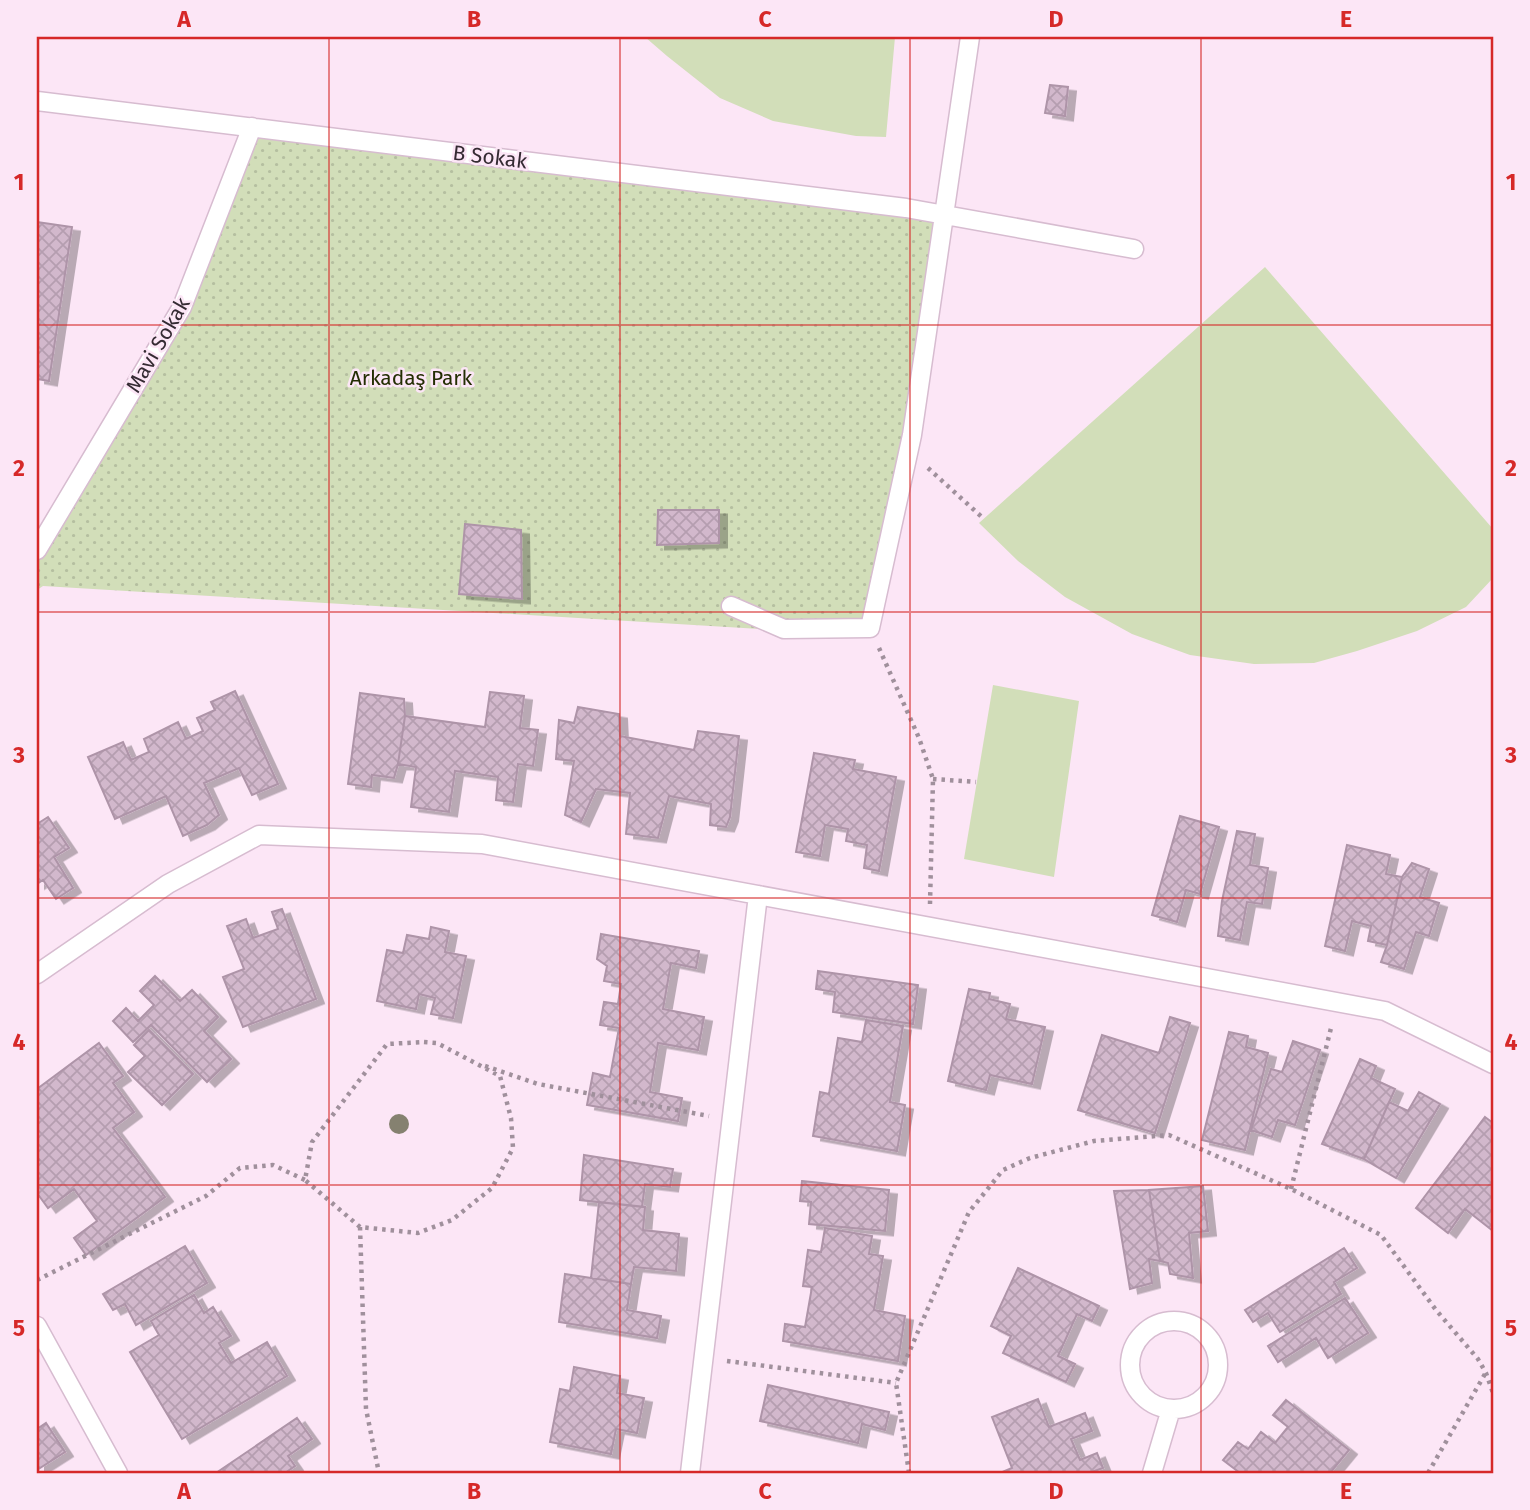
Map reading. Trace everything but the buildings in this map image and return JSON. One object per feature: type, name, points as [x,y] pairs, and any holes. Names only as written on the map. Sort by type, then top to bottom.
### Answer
[{"type":"lane","points":[[731,606],[784,629],[870,628],[912,435],[970,37]]},
{"type":"lane","name":"B Sokak","points":[[37,101],[943,214],[1134,249]]},
{"type":"lane","name":"Mavi Sokak","points":[[37,550],[182,307],[252,127]]},
{"type":"lane","points":[[37,974],[168,884],[259,835],[482,844],[1385,1012],[1493,1064]]},
{"type":"lane","points":[[690,1473],[758,895]]},
{"type":"lane","points":[[1179,1320],[1206,1333],[1215,1346],[1219,1361],[1217,1377],[1207,1395],[1186,1408],[1171,1409],[1152,1404],[1136,1388],[1129,1361],[1137,1338],[1153,1325],[1179,1320]]},
{"type":"lane","points":[[37,1326],[118,1473]]},
{"type":"lane","points":[[1152,1473],[1171,1409]]},
{"type":"path","points":[[908,450],[984,519]]},
{"type":"path","points":[[870,628],[919,738],[933,779],[929,927]]},
{"type":"path","points":[[933,779],[976,782]]},
{"type":"path","points":[[1291,1189],[1337,1003]]},
{"type":"path","points":[[37,1280],[206,1196],[240,1168],[273,1164],[305,1180],[360,1227],[418,1233],[452,1220],[492,1188],[513,1148],[511,1118],[500,1076],[437,1043],[387,1044],[313,1142],[305,1180]]},
{"type":"path","points":[[468,1060],[538,1084],[731,1121]]},
{"type":"path","points":[[909,1473],[896,1383],[969,1212],[1003,1170],[1030,1158],[1094,1141],[1169,1135],[1291,1189],[1381,1236],[1436,1310],[1478,1359],[1493,1393]]},
{"type":"path","points":[[360,1227],[366,1409],[379,1473]]},
{"type":"path","points":[[703,1357],[896,1383]]},
{"type":"path","points":[[1428,1473],[1486,1373]]},
{"type":"green space","points":[[645,37],[895,37],[886,137],[856,136],[773,121],[720,98]]},
{"type":"green space","name":"Arkadaş Park","points":[[252,127],[943,213],[870,628],[844,634],[43,586],[37,590],[37,553],[193,304]]},
{"type":"green space","points":[[1265,267],[1493,529],[1493,578],[1466,607],[1417,631],[1314,663],[1254,664],[1190,655],[1132,634],[1065,597],[1018,561],[979,523]]},
{"type":"green space","points":[[993,685],[1079,701],[1054,877],[964,859]]}]
